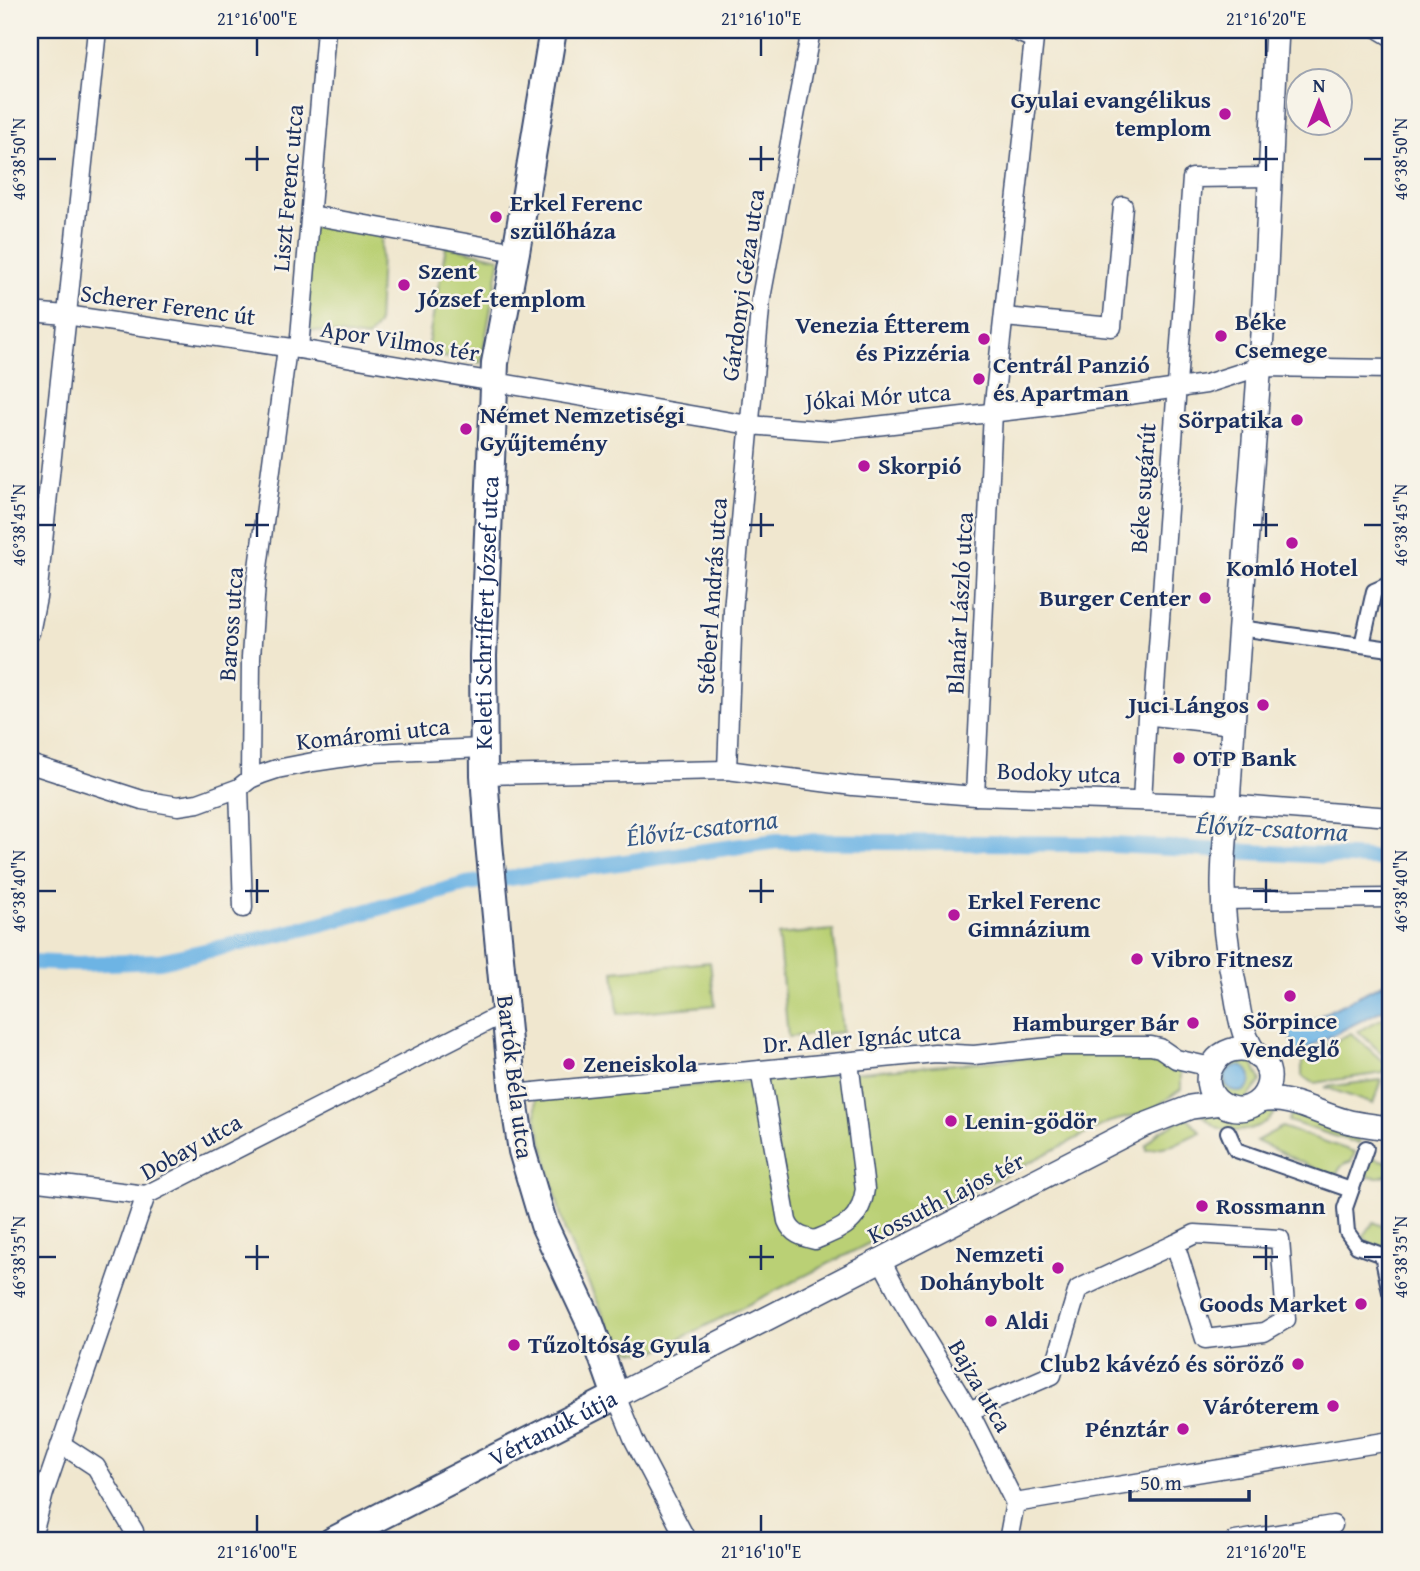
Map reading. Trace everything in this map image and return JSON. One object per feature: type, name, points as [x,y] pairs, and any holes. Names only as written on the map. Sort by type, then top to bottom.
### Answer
[{"type":"main road","name":"Keleti Schriffert József utca","points":[[496,909],[483,748],[483,656],[493,382],[552,30]]},
{"type":"main road","name":"Bartók Béla utca","points":[[496,909],[513,1094],[522,1151],[544,1225],[590,1323],[616,1396]]},
{"type":"main road","name":"Vértanúk útja","points":[[332,1541],[616,1396]]},
{"type":"street","points":[[30,633],[37,598],[97,30]]},
{"type":"street","name":"Liszt Ferenc utca","points":[[293,349],[311,215],[326,30]]},
{"type":"street","name":"Gárdonyi Géza utca","points":[[749,425],[761,298],[811,30]]},
{"type":"street","points":[[1013,30],[1037,35]]},
{"type":"street","points":[[1277,30],[1259,367],[1223,892],[1232,1018],[1230,1034],[1214,1065],[1209,1086],[1220,1103],[1234,1109],[1243,1109],[1268,1099],[1285,1101],[1347,1122],[1382,1126]]},
{"type":"street","points":[[1380,30],[1390,36]]},
{"type":"street","name":"Blanár László utca","points":[[975,796],[993,412],[1037,35]]},
{"type":"street","name":"Béke sugárút","points":[[1142,800],[1147,716],[1153,716],[1192,178],[1269,177]]},
{"type":"street","points":[[1004,317],[1112,327],[1123,206]]},
{"type":"street","points":[[311,215],[516,252]]},
{"type":"street","name":"Scherer Ferenc út","points":[[30,312],[293,349]]},
{"type":"street","name":"Apor Vilmos tér","points":[[293,349],[493,382]]},
{"type":"street","name":"Baross utca","points":[[243,908],[245,784],[256,583],[293,349]]},
{"type":"street","name":"Jókai Mór utca","points":[[493,382],[749,425],[831,431],[1206,384],[1259,367],[1390,369]]},
{"type":"street","name":"Stéberl András utca","points":[[727,770],[733,610],[749,425]]},
{"type":"street","points":[[1362,645],[1374,592],[1390,584]]},
{"type":"street","points":[[1240,628],[1390,649]]},
{"type":"street","points":[[1153,716],[1233,724]]},
{"type":"street","name":"Komáromi utca","points":[[30,764],[142,800],[178,806],[198,803],[278,769],[361,755],[483,748]]},
{"type":"street","points":[[484,775],[727,770]]},
{"type":"street","name":"Bodoky utca","points":[[727,770],[853,786],[975,796],[1228,804],[1390,817]]},
{"type":"street","points":[[1223,892],[1390,898]]},
{"type":"street","points":[[1227,951],[1245,1035],[1269,1076],[1269,1086],[1260,1101]]},
{"type":"street","name":"Dobay utca","points":[[31,1541],[37,1491],[61,1444],[146,1195],[506,1013]]},
{"type":"street","name":"Dr. Adler Ignác utca","points":[[513,1094],[936,1053],[974,1055],[1059,1046],[1151,1046],[1160,1048],[1177,1059],[1214,1065]]},
{"type":"street","points":[[1214,1065],[1235,1048],[1242,1048],[1261,1060],[1281,1082],[1351,1109],[1382,1126]]},
{"type":"street","points":[[760,1070],[787,1221],[795,1233],[815,1240],[845,1226],[863,1205],[865,1189],[849,1062]]},
{"type":"street","name":"Kossuth Lajos tér","points":[[1142,1126],[1214,1065]]},
{"type":"street","name":"Kossuth Lajos tér","points":[[773,1316],[1142,1126],[1191,1107],[1220,1103]]},
{"type":"street","points":[[1228,1132],[1236,1150],[1351,1190]]},
{"type":"street","points":[[1366,1148],[1345,1208],[1347,1232],[1357,1246],[1386,1258],[1390,1292]]},
{"type":"street","points":[[30,1181],[146,1195]]},
{"type":"street","points":[[970,1411],[1052,1375],[1078,1289],[1195,1234],[1280,1239],[1286,1319],[1264,1332],[1205,1339],[1175,1244]]},
{"type":"street","name":"Bajza utca","points":[[881,1260],[902,1300],[970,1411],[1015,1503]]},
{"type":"street","name":"Vértanúk útja","points":[[616,1396],[773,1316]]},
{"type":"street","points":[[616,1396],[634,1440],[687,1541]]},
{"type":"street","points":[[1008,1541],[1015,1503],[1390,1441]]},
{"type":"street","points":[[61,1444],[96,1467],[134,1531]]},
{"type":"street","points":[[1235,1541],[1333,1525]]},
{"type":"green space","points":[[311,215],[382,228],[378,325],[368,338],[301,329]]},
{"type":"green space","points":[[446,246],[500,258],[481,363],[426,354]]},
{"type":"green space","points":[[833,930],[843,1032],[788,1037],[778,935]]},
{"type":"green space","points":[[710,962],[715,1005],[618,1014],[614,971]]},
{"type":"green space","points":[[1383,1018],[1390,1021],[1389,1060],[1358,1031]]},
{"type":"green space","points":[[1351,1033],[1388,1066],[1383,1073],[1314,1083],[1302,1076],[1302,1058]]},
{"type":"green space","points":[[1147,1048],[1181,1063],[1181,1089],[1149,1112],[1109,1122],[654,1352],[634,1352],[616,1342],[565,1232],[537,1121],[535,1099]]},
{"type":"green space","points":[[1227,1059],[1252,1061],[1261,1081],[1245,1101],[1222,1094],[1216,1083]]},
{"type":"green space","points":[[1381,1080],[1373,1104],[1325,1087]]},
{"type":"green space","points":[[1268,1110],[1275,1112],[1265,1123],[1234,1131],[1219,1128],[1201,1114]]},
{"type":"green space","points":[[1293,1111],[1362,1134],[1359,1144],[1288,1121]]},
{"type":"green space","points":[[1187,1117],[1201,1132],[1173,1145],[1147,1150],[1146,1145],[1160,1131]]},
{"type":"green space","points":[[1282,1127],[1355,1152],[1351,1162],[1341,1167],[1335,1178],[1256,1141]]},
{"type":"green space","points":[[1371,1157],[1390,1163],[1390,1174],[1379,1177],[1364,1176]]},
{"type":"green space","points":[[1374,1222],[1390,1230],[1390,1248],[1373,1245],[1363,1237]]},
{"type":"water","points":[[1390,982],[1390,1013],[1382,1010],[1297,1053],[1286,1033]]},
{"type":"water","points":[[1238,1066],[1247,1070],[1251,1079],[1247,1088],[1238,1092],[1229,1088],[1225,1079],[1229,1070]]},
{"type":"waterway","name":"Élővíz-csatorna","points":[[30,962],[78,964],[160,961],[291,932],[467,884],[777,841],[1093,844],[1390,859]]},
{"type":"place","name":"Gyulai evangélikus templom","points":[[1225,114]]},
{"type":"place","name":"Erkel Ferenc szülőháza","points":[[496,217]]},
{"type":"place","name":"Szent József-templom","points":[[404,285]]},
{"type":"place","name":"Béke Csemege","points":[[1221,336]]},
{"type":"place","name":"Venezia Étterem és Pizzéria","points":[[984,339]]},
{"type":"place","name":"Centrál Panzió és Apartman","points":[[979,379]]},
{"type":"place","name":"Sörpatika","points":[[1297,420]]},
{"type":"place","name":"Német Nemzetiségi Gyűjtemény","points":[[466,429]]},
{"type":"place","name":"Skorpió","points":[[864,466]]},
{"type":"place","name":"Komló Hotel","points":[[1292,543]]},
{"type":"place","name":"Burger Center","points":[[1205,598]]},
{"type":"place","name":"Juci Lángos","points":[[1263,705]]},
{"type":"place","name":"OTP Bank","points":[[1179,758]]},
{"type":"place","name":"Erkel Ferenc Gimnázium","points":[[954,915]]},
{"type":"place","name":"Vibro Fitnesz","points":[[1137,959]]},
{"type":"place","name":"Sörpince Vendéglő","points":[[1290,996]]},
{"type":"place","name":"Hamburger Bár","points":[[1193,1023]]},
{"type":"place","name":"Zeneiskola","points":[[569,1064]]},
{"type":"place","name":"Lenin-gödör","points":[[951,1121]]},
{"type":"place","name":"Rossmann","points":[[1202,1206]]},
{"type":"place","name":"Nemzeti Dohánybolt","points":[[1058,1268]]},
{"type":"place","name":"Goods Market","points":[[1361,1304]]},
{"type":"place","name":"Aldi","points":[[991,1321]]},
{"type":"place","name":"Tűzoltóság Gyula","points":[[514,1345]]},
{"type":"place","name":"Club2 kávézó és söröző","points":[[1298,1364]]},
{"type":"place","name":"Váróterem","points":[[1333,1406]]},
{"type":"place","name":"Pénztár","points":[[1183,1429]]}]
